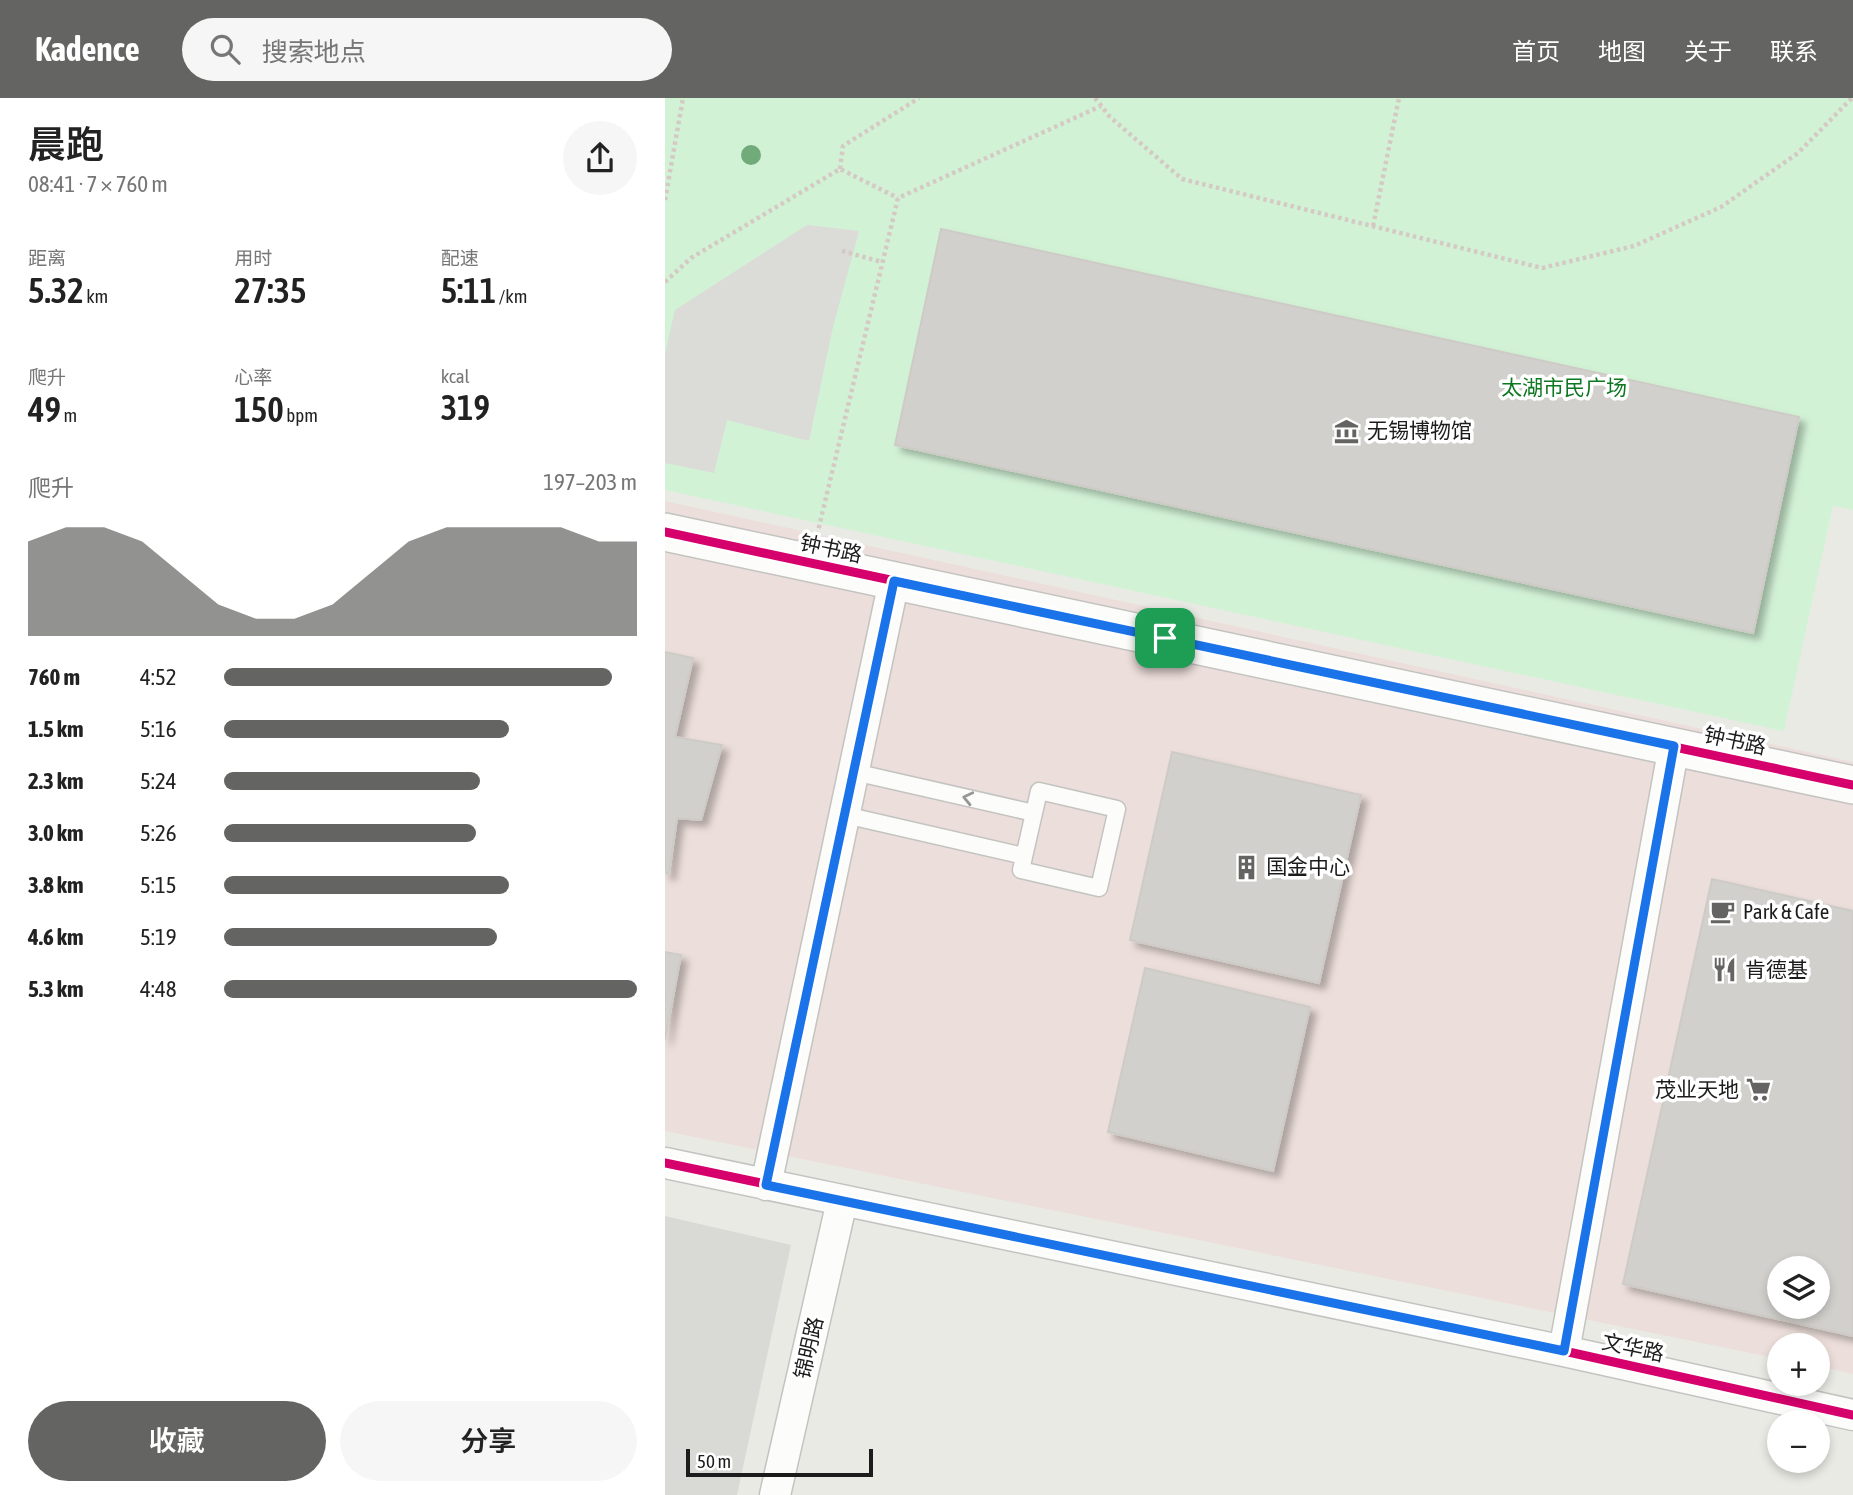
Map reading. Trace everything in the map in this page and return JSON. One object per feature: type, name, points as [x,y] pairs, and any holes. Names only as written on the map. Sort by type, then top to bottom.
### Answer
[{"type":"street","name":"钟书路","points":[[665,532],[1853,785]]},
{"type":"street","points":[[766,1185],[894,581]]},
{"type":"street","points":[[1564,1351],[1674,746]]},
{"type":"street","name":"文华路","points":[[665,1164],[1564,1351],[1853,1415]]},
{"type":"street","name":"锦明路","points":[[775,1495],[842,1201]]},
{"type":"lane","points":[[854,772],[1034,813]]},
{"type":"lane","points":[[1039,791],[1117,809],[1099,888],[1021,870],[1034,813],[1039,791]]},
{"type":"lane","points":[[845,815],[1024,856]]},
{"type":"path","points":[[665,200],[683,98]]},
{"type":"path","points":[[841,169],[843,146],[919,98]]},
{"type":"path","points":[[1095,98],[1110,117],[1182,178],[1542,268],[1634,246],[1721,207],[1798,153],[1852,98]]},
{"type":"path","points":[[1373,226],[1399,98]]},
{"type":"path","points":[[898,198],[1101,106]]},
{"type":"path","points":[[841,169],[898,198]]},
{"type":"path","points":[[665,282],[691,258],[841,169]]},
{"type":"path","points":[[810,563],[898,198]]},
{"type":"path","points":[[842,251],[882,262]]},
{"type":"shaded area","points":[[807,225],[859,231],[833,327],[809,441],[727,420],[714,473],[665,463],[665,354],[675,310]]},
{"type":"shaded area","points":[[665,501],[1853,762],[1853,1374],[1830,1369],[1830,1333],[1767,1333],[1767,1356],[665,1131]]},
{"type":"shaded area","points":[[665,1216],[791,1245],[737,1495],[665,1495]]},
{"type":"green space","name":"太湖市民广场","points":[[665,98],[1853,98],[1853,510],[1833,506],[1784,731],[665,490]]},
{"type":"building","name":"无锡博物馆","points":[[941,229],[1799,417],[1753,633],[895,445]]},
{"type":"building","points":[[665,652],[693,658],[675,737],[722,745],[701,820],[677,818],[669,874],[665,873]]},
{"type":"building","name":"国金中心","points":[[1172,752],[1361,795],[1319,983],[1130,940]]},
{"type":"building","name":"茂业天地","points":[[1712,879],[1853,911],[1853,1336],[1778,1319],[1830,1319],[1830,1256],[1767,1256],[1767,1317],[1623,1284]]},
{"type":"building","points":[[665,952],[681,955],[665,1040]]},
{"type":"building","points":[[1145,968],[1310,1007],[1273,1171],[1108,1132]]},
{"type":"cycle path","points":[[665,532],[1853,785]]},
{"type":"cycle path","points":[[665,1163],[1564,1351],[1853,1415]]},
{"type":"place","name":"无锡博物馆","points":[[1347,431]]},
{"type":"place","name":"国金中心","points":[[1246,867]]},
{"type":"place","name":"Park & Cafe","points":[[1723,912]]},
{"type":"place","name":"肯德基","points":[[1725,970]]},
{"type":"place","name":"茂业天地","points":[[1759,1090]]},
{"type":"route","points":[[894,581],[1165,638],[1674,746],[1564,1351],[766,1185],[894,581]]}]
